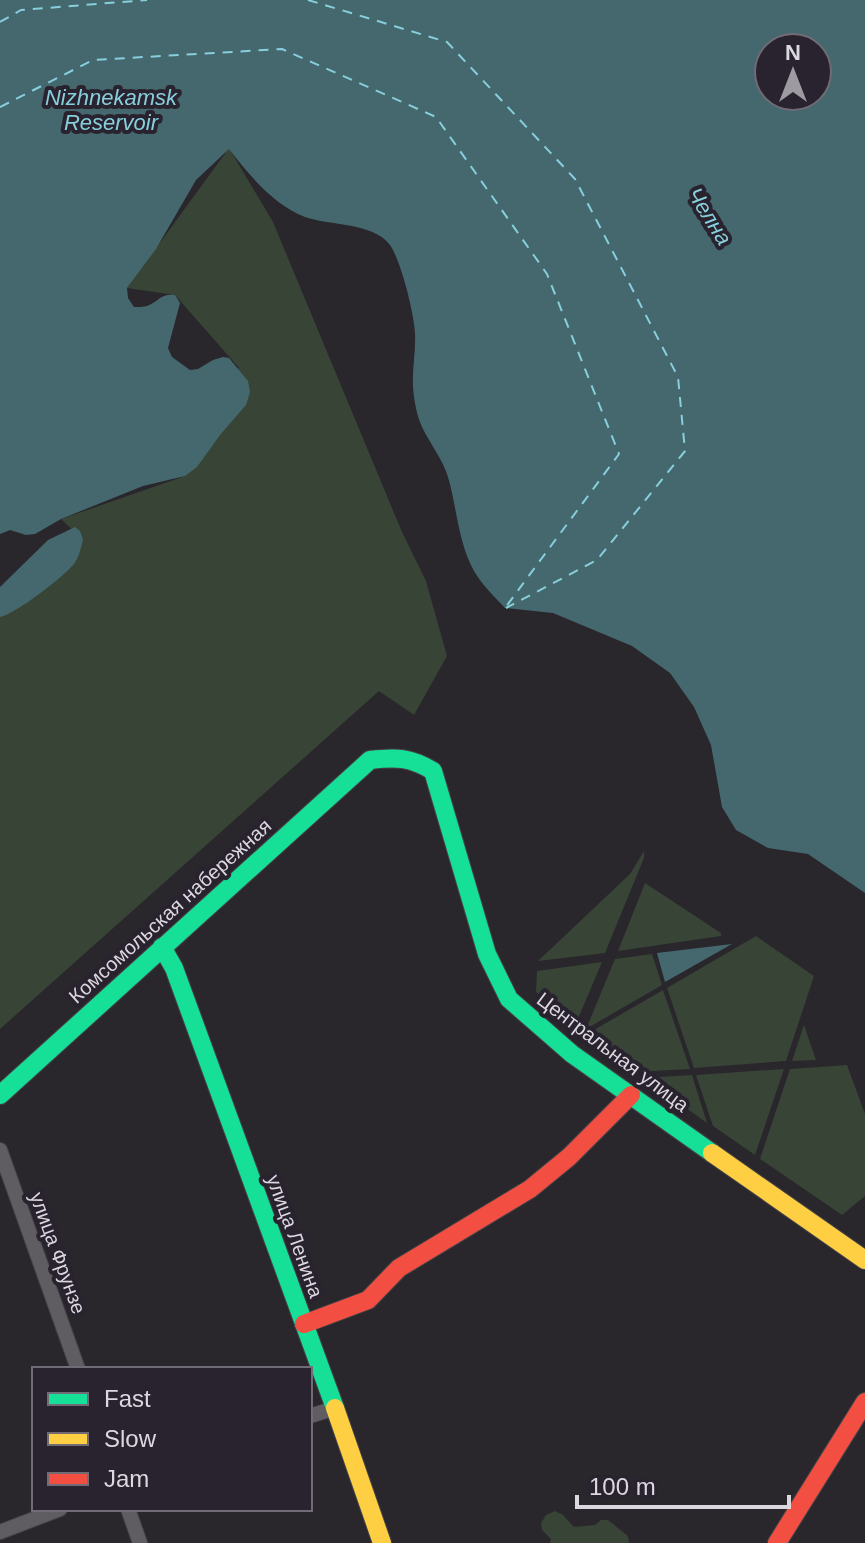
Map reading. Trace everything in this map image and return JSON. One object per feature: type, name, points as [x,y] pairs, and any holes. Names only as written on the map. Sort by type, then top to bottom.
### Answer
[{"type":"street","name":"Центральная улица","points":[[370,760],[397,757],[415,760],[433,771],[487,954],[509,999],[572,1054],[865,1260]]},
{"type":"street","name":"Комсомольская набережная","points":[[0,1095],[370,760]]},
{"type":"street","name":"улица Ленина","points":[[162,947],[174,968],[382,1543]]},
{"type":"street","points":[[304,1324],[368,1300],[399,1268],[530,1189],[569,1157],[631,1095]]},
{"type":"street","name":"улица Фрунзе","points":[[0,1150],[77,1367]]},
{"type":"street","points":[[777,1543],[865,1402]]},
{"type":"street","points":[[312,1415],[335,1408]]},
{"type":"street","points":[[0,1532],[55,1511]]},
{"type":"street","points":[[129,1511],[140,1543]]},
{"type":"green space","points":[[229,148],[273,222],[402,532],[426,581],[447,656],[414,715],[379,691],[0,1029],[0,616],[83,540],[61,519],[185,476],[239,368],[175,295],[127,288]]},
{"type":"green space","points":[[644,851],[644,858],[605,953],[538,961],[630,874]]},
{"type":"green space","points":[[645,883],[721,933],[721,936],[618,951]]},
{"type":"green space","points":[[756,936],[814,976],[786,1061],[694,1068],[667,988]]},
{"type":"green space","points":[[652,954],[662,985],[586,1029],[615,959]]},
{"type":"green space","points":[[602,962],[575,1026],[536,992],[537,971]]},
{"type":"green space","points":[[663,990],[690,1069],[635,1072],[587,1034]]},
{"type":"green space","points":[[804,1025],[816,1060],[792,1061]]},
{"type":"green space","points":[[847,1065],[865,1114],[865,1196],[842,1215],[760,1159],[790,1069]]},
{"type":"green space","points":[[784,1069],[755,1155],[713,1126],[696,1075]]},
{"type":"green space","points":[[692,1075],[707,1123],[644,1078]]},
{"type":"green space","points":[[555,1511],[574,1527],[608,1520],[628,1536],[629,1543],[550,1543],[551,1539],[542,1530],[541,1523],[546,1515]]},
{"type":"water","points":[[0,0],[865,0],[865,893],[808,854],[768,848],[736,830],[722,807],[711,745],[694,707],[670,673],[632,646],[553,613],[505,608],[484,586],[464,548],[446,471],[417,414],[413,387],[414,324],[410,301],[390,245],[362,228],[315,220],[294,212],[263,188],[229,149],[196,180],[156,249],[127,288],[128,298],[134,307],[147,306],[163,297],[175,295],[180,303],[168,348],[172,357],[190,370],[213,360],[229,358],[248,381],[250,392],[246,405],[197,467],[185,476],[143,486],[61,519],[35,534],[26,535],[10,530],[0,534]]},
{"type":"water","points":[[75,527],[83,540],[74,564],[39,594],[0,617],[0,587],[48,540]]},
{"type":"water","points":[[732,944],[665,982],[657,953]]},
{"type":"ferry route","points":[[0,22],[21,10],[147,0]]},
{"type":"ferry route","points":[[308,0],[447,42],[575,179],[678,377],[685,451],[597,560],[506,608]]},
{"type":"ferry route","points":[[0,107],[93,60],[282,49],[436,117],[547,274],[619,454],[505,608]]},
{"type":"traffic: fast","points":[[0,1095],[370,760],[395,758],[433,771],[487,954],[509,999],[572,1054],[712,1153]]},
{"type":"traffic: fast","points":[[162,947],[174,968],[335,1408]]},
{"type":"traffic: slow","points":[[712,1153],[865,1260]]},
{"type":"traffic: slow","points":[[335,1408],[382,1543]]},
{"type":"traffic: jam","points":[[304,1324],[368,1300],[399,1268],[530,1189],[569,1157],[631,1095]]},
{"type":"traffic: jam","points":[[777,1543],[865,1402]]},
{"type":"water label","name":"Nizhnekamsk Reservoir","points":[[111,110]]},
{"type":"water label","name":"Челна","points":[[710,216]]}]
